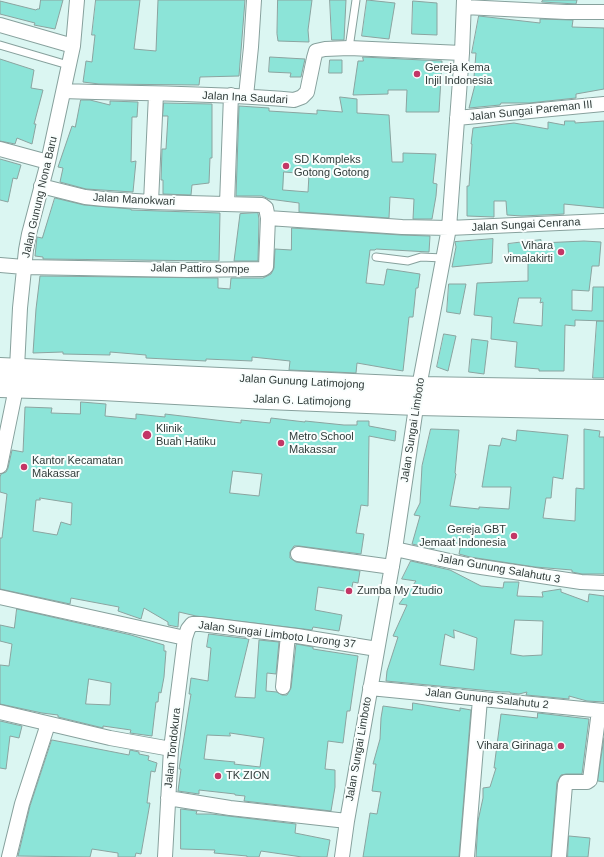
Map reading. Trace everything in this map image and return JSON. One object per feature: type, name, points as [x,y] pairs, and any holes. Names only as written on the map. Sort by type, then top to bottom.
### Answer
[{"type":"main road","name":"Jalan Gunung Latimojong","points":[[8,378],[418,396],[604,390]]},
{"type":"main road","points":[[418,396],[604,409]]},
{"type":"street","name":"Jalan Gunung Nona Baru","points":[[0,466],[8,378],[20,308],[29,234],[48,162],[64,91],[73,46],[77,0]]},
{"type":"street","points":[[246,96],[254,0]]},
{"type":"street","points":[[464,3],[566,12],[604,12]]},
{"type":"street","name":"Jalan Sungai Limboto","points":[[342,857],[395,549],[418,396],[449,228],[462,54],[464,3]]},
{"type":"street","points":[[0,25],[73,46]]},
{"type":"street","name":"Jalan Ina Saudari","points":[[64,91],[231,95],[294,100],[302,97],[307,92],[316,51],[325,49],[350,48],[462,54]]},
{"type":"street","points":[[151,202],[156,94]]},
{"type":"street","points":[[227,204],[231,95]]},
{"type":"street","name":"Jalan Sungai Pareman III","points":[[457,118],[604,104]]},
{"type":"street","points":[[0,149],[48,162]]},
{"type":"street","name":"Jalan Manokwari","points":[[41,186],[85,197],[151,202],[262,205],[266,208],[268,218]]},
{"type":"street","points":[[268,218],[402,227],[449,228]]},
{"type":"street","name":"Jalan Pattiro Sompe","points":[[0,266],[187,270],[263,269],[266,267],[268,218]]},
{"type":"street","name":"Jalan Sungai Cenrana","points":[[449,228],[604,221]]},
{"type":"street","name":"Jalan Gunung Salahutu 3","points":[[395,549],[468,565],[581,582],[604,583]]},
{"type":"street","points":[[298,554],[392,567]]},
{"type":"street","points":[[0,597],[185,638]]},
{"type":"street","name":"Jalan Sungai Limboto Lorong 37","points":[[185,638],[188,629],[192,624],[201,624],[288,635],[377,649]]},
{"type":"street","points":[[283,687],[288,635]]},
{"type":"street","name":"Jalan Tondokura","points":[[165,857],[171,748],[185,638]]},
{"type":"street","name":"Jalan Gunung Salahutu 2","points":[[370,688],[602,711]]},
{"type":"street","points":[[467,857],[480,699]]},
{"type":"street","points":[[559,857],[565,785],[566,782],[587,782],[590,780],[602,711]]},
{"type":"street","points":[[0,712],[110,738],[171,748]]},
{"type":"street","points":[[9,857],[22,804],[48,724]]},
{"type":"street","points":[[168,798],[230,808],[347,822]]},
{"type":"lane","points":[[350,48],[356,0]]},
{"type":"lane","points":[[0,45],[68,65]]},
{"type":"lane","points":[[376,257],[408,261],[420,257],[443,258]]},
{"type":"building","points":[[41,0],[63,0],[55,29],[34,25],[35,23],[0,14],[0,1],[36,10],[39,9]]},
{"type":"building","points":[[96,0],[140,0],[134,49],[156,51],[158,0],[245,0],[239,76],[200,77],[199,85],[99,84],[83,82],[86,61],[92,62],[95,35],[92,35]]},
{"type":"building","points":[[278,0],[312,0],[308,30],[309,42],[278,41]]},
{"type":"building","points":[[330,0],[346,0],[344,40],[332,40]]},
{"type":"building","points":[[367,0],[395,3],[389,39],[362,36]]},
{"type":"building","points":[[543,0],[577,0],[576,4],[542,2]]},
{"type":"building","points":[[413,1],[437,3],[437,35],[412,34]]},
{"type":"building","points":[[479,16],[540,23],[540,19],[573,20],[572,27],[604,28],[604,89],[576,94],[576,98],[529,103],[501,103],[500,105],[469,108],[477,77],[474,77],[476,53],[472,53]]},
{"type":"building","points":[[270,57],[305,59],[301,77],[290,77],[291,73],[269,72]]},
{"type":"building","points":[[363,57],[442,61],[439,112],[406,112],[407,90],[388,90],[388,94],[353,95],[358,61],[363,61]]},
{"type":"building","points":[[0,59],[34,70],[31,88],[43,90],[34,124],[36,124],[32,144],[17,138],[15,144],[0,141]]},
{"type":"building","points":[[330,60],[342,60],[342,73],[329,73]]},
{"type":"building","points":[[340,97],[357,99],[357,113],[389,115],[392,162],[403,162],[403,153],[436,154],[433,183],[437,184],[432,219],[413,219],[414,199],[390,197],[389,218],[299,212],[299,203],[269,199],[262,196],[236,196],[239,106],[269,108],[269,111],[317,114],[317,110],[342,112]],"holes":[[[284,172],[309,174],[308,192],[283,190]]]},
{"type":"building","points":[[81,100],[90,100],[110,105],[110,101],[138,102],[137,117],[132,117],[131,162],[136,161],[133,192],[86,189],[60,182],[63,168],[58,167],[72,126],[75,127]]},
{"type":"building","points":[[164,103],[212,104],[212,158],[210,158],[209,183],[192,185],[191,195],[163,194],[163,180],[161,180],[162,149],[166,149],[168,116],[163,116]]},
{"type":"building","points":[[565,121],[575,121],[575,123],[604,121],[604,208],[564,204],[564,214],[522,216],[507,215],[506,201],[494,201],[494,217],[467,216],[467,186],[469,186],[473,128],[514,123],[548,129],[548,122],[564,125]]},
{"type":"building","points":[[0,159],[21,165],[17,179],[13,178],[8,202],[0,200]]},
{"type":"building","points":[[55,198],[84,205],[131,210],[220,213],[219,261],[43,259],[43,257],[35,256],[37,237],[42,238]]},
{"type":"building","points":[[258,213],[258,261],[234,261],[240,214]]},
{"type":"building","points":[[292,228],[430,236],[429,252],[376,249],[370,250],[366,283],[384,285],[387,269],[420,274],[418,288],[416,288],[413,317],[409,317],[403,371],[357,363],[356,373],[289,370],[290,361],[252,357],[252,361],[206,359],[206,361],[146,358],[146,355],[110,352],[110,355],[63,354],[63,352],[33,353],[40,276],[218,278],[218,288],[230,289],[231,278],[263,278],[271,274],[274,268],[275,249],[291,250]]},
{"type":"building","points":[[493,239],[492,263],[452,267],[456,247],[455,242]]},
{"type":"building","points":[[541,240],[541,243],[584,241],[601,242],[599,266],[592,266],[589,291],[572,290],[572,310],[592,311],[593,287],[604,287],[604,321],[575,320],[575,326],[565,325],[564,371],[539,371],[539,369],[515,367],[517,342],[491,339],[492,317],[474,315],[477,283],[528,281],[528,263],[526,263],[526,259],[509,262],[508,244]],"holes":[[[519,298],[541,298],[540,303],[543,302],[542,326],[514,323]]]},
{"type":"building","points":[[449,284],[466,284],[460,314],[447,312]]},
{"type":"building","points":[[597,321],[604,321],[604,378],[593,378]]},
{"type":"building","points":[[444,334],[456,336],[448,371],[437,367]]},
{"type":"building","points":[[472,339],[488,341],[484,374],[469,372]]},
{"type":"building","points":[[81,402],[106,404],[105,416],[136,419],[136,414],[165,417],[165,414],[241,423],[241,420],[270,423],[271,418],[344,425],[357,425],[357,421],[369,421],[369,426],[396,431],[395,441],[369,436],[368,506],[361,505],[356,533],[364,534],[361,554],[299,546],[294,546],[290,552],[290,558],[296,562],[360,571],[358,583],[353,582],[351,592],[318,587],[315,610],[342,615],[339,631],[313,627],[312,630],[196,616],[179,612],[178,627],[168,625],[168,622],[144,608],[141,619],[118,611],[119,607],[71,598],[70,604],[0,589],[0,538],[2,538],[7,494],[0,492],[0,477],[1,474],[6,472],[8,468],[12,450],[23,452],[25,407],[52,408],[51,413],[80,414]],"holes":[[[233,471],[262,474],[259,496],[230,493]],[[40,498],[72,503],[71,525],[61,522],[57,535],[33,531],[36,500],[40,500]]]},
{"type":"building","points":[[431,429],[459,430],[456,474],[450,506],[479,509],[479,507],[509,509],[511,487],[482,487],[489,445],[500,446],[502,438],[516,441],[517,430],[568,435],[563,479],[553,477],[551,498],[546,498],[543,518],[575,521],[576,488],[584,489],[584,429],[600,431],[599,437],[604,437],[604,574],[582,574],[572,572],[572,570],[535,567],[470,557],[459,554],[461,544],[435,540],[434,549],[412,544],[420,516],[414,515],[420,503],[422,466]]},
{"type":"building","points":[[411,561],[450,570],[481,586],[503,588],[504,582],[519,582],[517,596],[543,597],[542,592],[561,589],[561,592],[588,602],[589,594],[604,596],[604,702],[587,701],[569,696],[569,699],[526,695],[527,692],[519,694],[386,681],[387,671],[398,637],[393,636],[407,605],[399,604],[416,581],[402,579]],"holes":[[[515,620],[543,621],[542,655],[523,656],[511,654]],[[454,630],[477,638],[474,670],[440,665],[445,634],[454,638]]]},
{"type":"building","points":[[17,609],[131,635],[164,645],[164,651],[166,651],[164,677],[161,693],[159,692],[158,702],[156,702],[152,736],[130,733],[131,730],[103,726],[103,728],[58,717],[58,715],[0,704],[0,665],[9,666],[12,644],[0,641],[0,625],[14,628]],"holes":[[[89,679],[111,683],[110,705],[86,704]]]},
{"type":"building","points":[[209,634],[249,639],[235,697],[255,698],[259,640],[279,642],[276,674],[267,673],[266,691],[277,692],[282,695],[287,695],[291,688],[296,644],[313,647],[313,649],[358,656],[350,711],[347,711],[343,743],[328,741],[325,769],[335,770],[335,787],[331,811],[244,801],[245,796],[235,794],[199,790],[199,794],[178,791],[181,769],[179,769],[191,694],[189,694],[191,678],[208,681],[211,648],[207,647]],"holes":[[[230,733],[264,738],[260,767],[234,764],[235,762],[204,759],[207,735],[230,736]]]},
{"type":"building","points":[[413,703],[460,711],[460,708],[471,710],[459,857],[363,857],[370,813],[377,814],[381,792],[372,791],[376,764],[373,764],[380,739],[383,706],[412,710]]},
{"type":"building","points":[[538,713],[589,719],[582,774],[561,775],[557,782],[551,857],[476,857],[478,821],[483,798],[483,788],[490,787],[496,768],[494,768],[501,714],[537,718]]},
{"type":"building","points":[[0,721],[22,726],[19,738],[10,736],[6,769],[0,768]]},
{"type":"building","points":[[604,738],[604,782],[598,781]]},
{"type":"building","points":[[52,740],[129,755],[130,750],[149,756],[148,760],[157,763],[155,772],[151,771],[147,803],[150,803],[141,854],[136,853],[135,857],[118,857],[118,853],[92,849],[90,857],[18,856],[30,806]]},
{"type":"building","points":[[181,809],[197,811],[196,814],[211,814],[296,824],[295,833],[330,840],[327,857],[302,857],[261,851],[259,857],[247,857],[214,853],[215,850],[181,849]]},
{"type":"building","points":[[569,836],[590,838],[588,857],[568,857]]},
{"type":"place","name":"Gereja Kema Injil Indonesia","points":[[417,74]]},
{"type":"place","name":"SD Kompleks Gotong Gotong","points":[[286,166]]},
{"type":"place","name":"Vihara vimalakirti","points":[[561,252]]},
{"type":"place","name":"Klinik Buah Hatiku","points":[[147,435]]},
{"type":"place","name":"Metro School Makassar","points":[[281,443]]},
{"type":"place","name":"Kantor Kecamatan Makassar","points":[[24,467]]},
{"type":"place","name":"Gereja GBT Jemaat Indonesia","points":[[514,536]]},
{"type":"place","name":"Zumba My Ztudio","points":[[349,591]]},
{"type":"place","name":"Vihara Girinaga","points":[[561,746]]},
{"type":"place","name":"TK ZION","points":[[218,776]]}]
